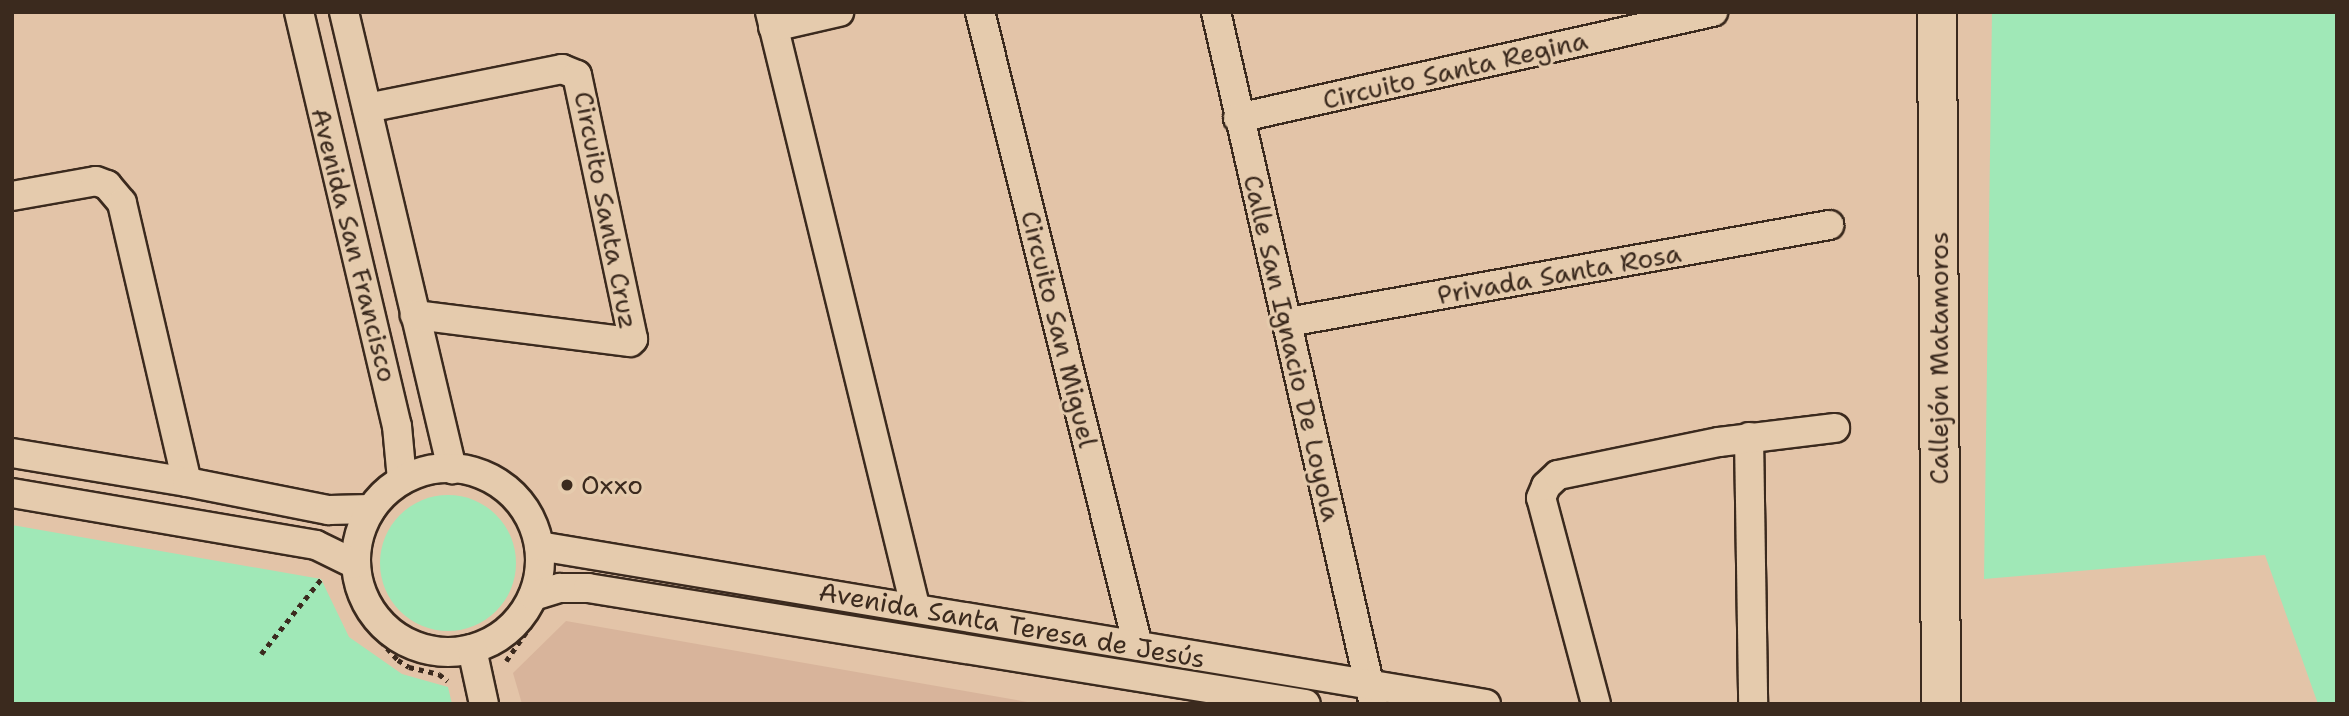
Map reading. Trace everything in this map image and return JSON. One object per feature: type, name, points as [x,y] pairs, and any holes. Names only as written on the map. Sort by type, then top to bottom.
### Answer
[{"type":"street","name":"Avenida San Francisco","points":[[299,12],[344,212],[397,426],[402,480]]},
{"type":"street","name":"Avenida San Francisco","points":[[344,12],[452,469]]},
{"type":"street","points":[[839,12],[772,20],[915,606]]},
{"type":"street","name":"Circuito San Miguel","points":[[980,12],[1138,646]]},
{"type":"street","name":"Calle San Ignacio De Loyola","points":[[1216,12],[1238,118],[1288,322],[1372,694]]},
{"type":"street","name":"Circuito Santa Regina","points":[[1238,118],[1713,12]]},
{"type":"street","name":"Callejón Matamoros","points":[[1937,12],[1941,704]]},
{"type":"street","name":"Circuito Santa Cruz","points":[[368,108],[562,69],[576,75],[633,339],[630,342],[415,315]]},
{"type":"street","points":[[12,195],[86,181],[107,185],[116,193],[122,203],[187,482]]},
{"type":"street","points":[[344,212],[389,200]]},
{"type":"street","name":"Privada Santa Rosa","points":[[1288,322],[1829,225]]},
{"type":"street","points":[[1596,704],[1541,498],[1546,486],[1558,475],[1749,437],[1835,428]]},
{"type":"street","points":[[1749,437],[1753,704]]},
{"type":"street","points":[[12,453],[187,482],[329,510],[370,509]]},
{"type":"street","points":[[83,505],[86,466]]},
{"type":"street","points":[[12,493],[330,549],[347,577],[378,621],[393,635],[431,651],[472,649],[495,639],[515,624],[533,596],[540,562],[539,546],[531,520],[516,498],[496,481],[471,470],[423,471],[402,480],[385,492],[370,509],[361,526],[347,577]]},
{"type":"street","name":"Avenida Santa Teresa de Jesús","points":[[539,546],[915,606],[1138,646],[1372,694],[1486,704]]},
{"type":"street","points":[[759,617],[763,583]]},
{"type":"street","name":"Avenida Santa Teresa de Jesús","points":[[533,596],[560,588],[588,588],[1306,704]]},
{"type":"street","points":[[1014,657],[1020,625]]},
{"type":"street","points":[[472,649],[484,704]]},
{"type":"path","points":[[261,654],[321,579],[347,577],[367,625],[381,644],[410,667],[439,674],[454,691]]},
{"type":"shaded area","points":[[566,621],[1039,704],[522,704],[513,673]]},
{"type":"green space","points":[[1992,12],[2337,12],[2337,704],[2318,704],[2265,555],[1984,579]]},
{"type":"green space","points":[[448,495],[474,501],[496,515],[510,537],[516,563],[510,589],[496,611],[474,625],[448,631],[422,625],[400,611],[386,589],[380,563],[386,537],[400,515],[422,501]]},
{"type":"green space","points":[[12,525],[321,579],[349,637],[402,674],[448,687],[452,704],[12,704]]},
{"type":"place","name":"Oxxo","points":[[567,485]]}]
